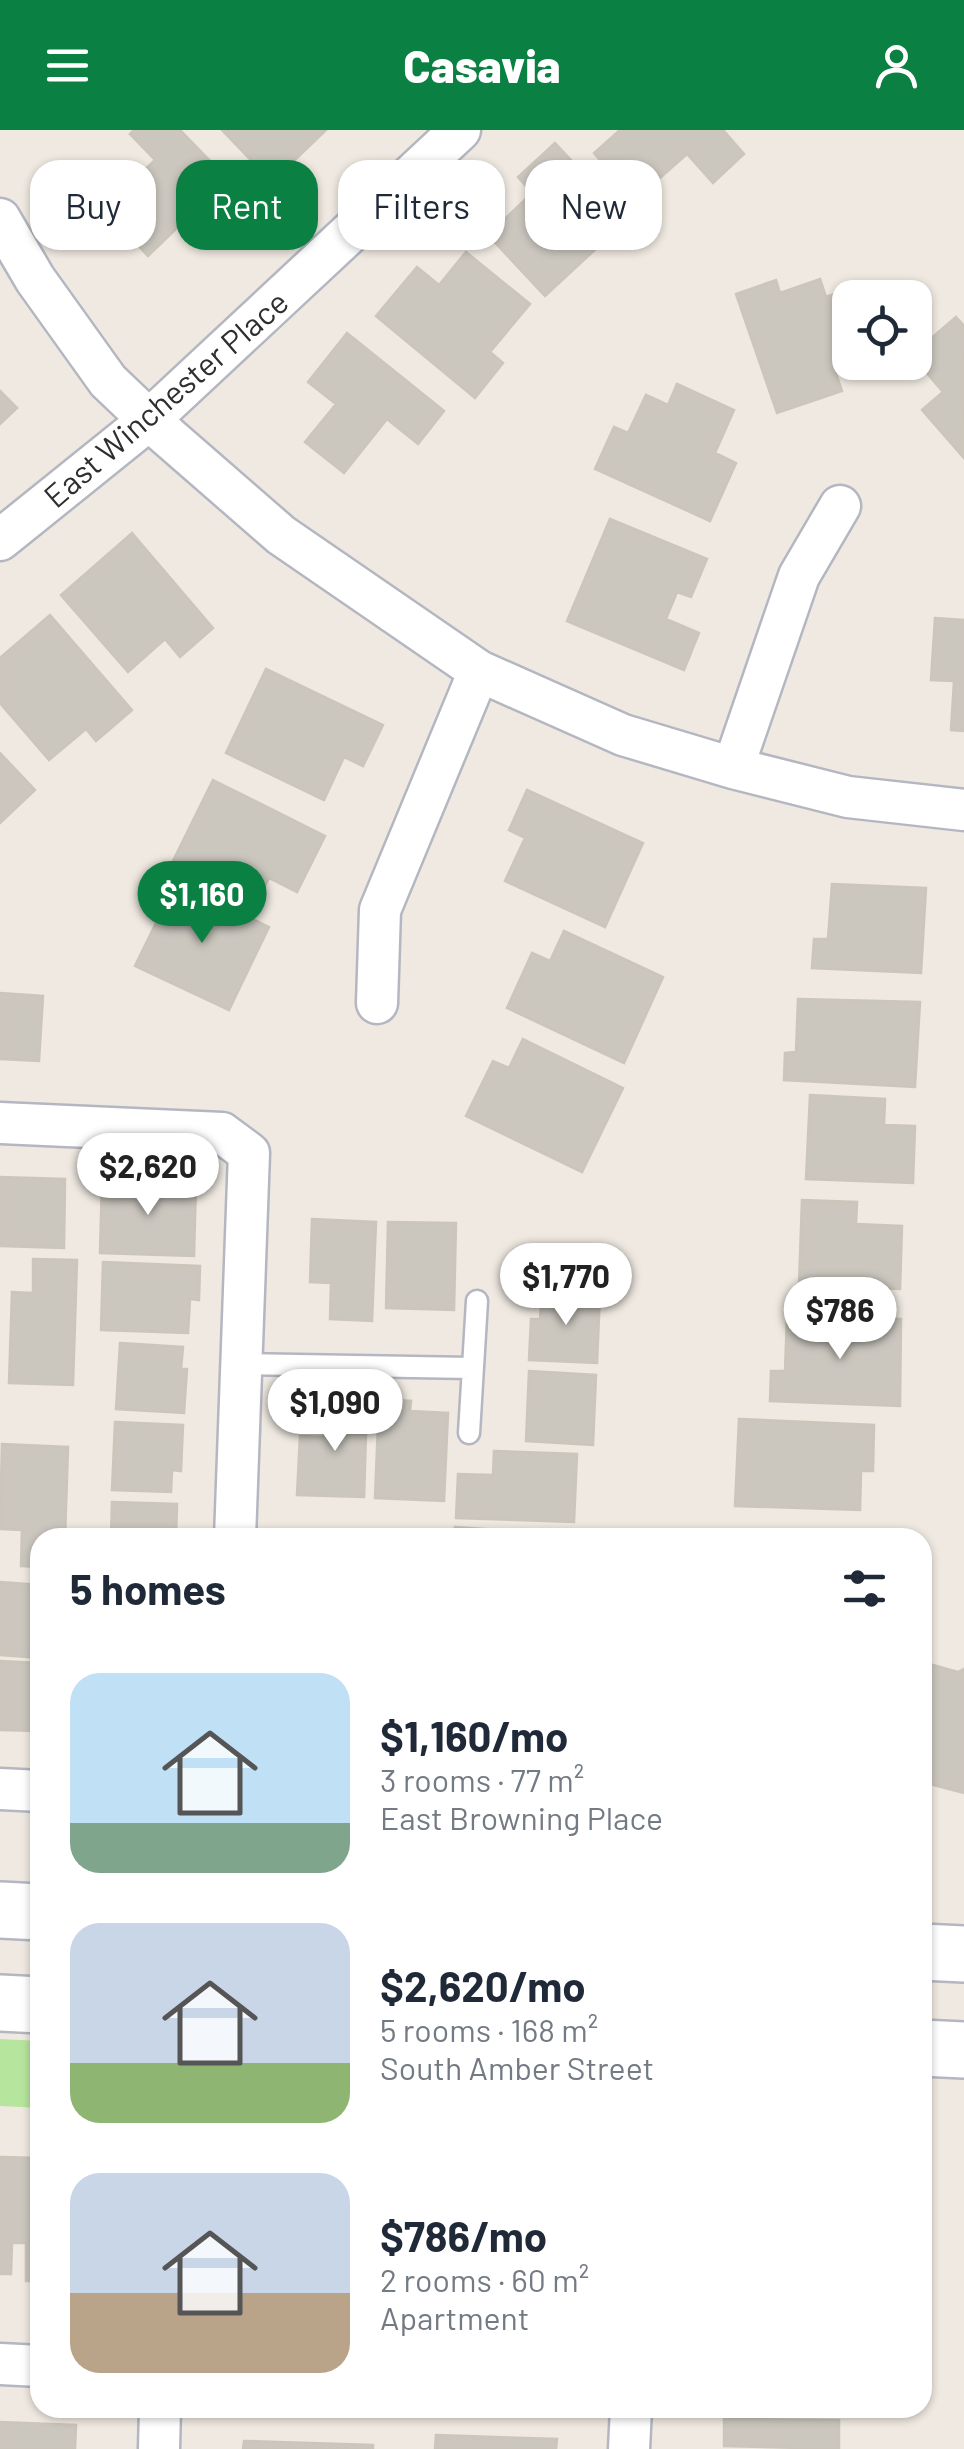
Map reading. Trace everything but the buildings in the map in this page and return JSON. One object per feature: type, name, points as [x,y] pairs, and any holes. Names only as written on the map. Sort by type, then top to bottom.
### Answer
[{"type":"main road","points":[[0,1910],[30,1912]]},
{"type":"main road","points":[[932,1952],[964,1954]]},
{"type":"main road","points":[[0,2003],[30,2004]]},
{"type":"main road","points":[[932,2048],[964,2050]]},
{"type":"street","name":"East Winchester Place","points":[[0,540],[149,420],[460,130]]},
{"type":"street","points":[[0,218],[35,279],[108,381],[149,420],[282,535],[479,671],[624,734],[733,768],[848,797],[964,810]]},
{"type":"street","points":[[733,768],[798,576],[840,506]]},
{"type":"street","points":[[376,1003],[380,910],[479,671]]},
{"type":"street","points":[[0,1123],[222,1133],[249,1153],[235,1528]]},
{"type":"street","points":[[0,1789],[30,1790]]},
{"type":"street","points":[[0,2364],[30,2366]]},
{"type":"street","points":[[159,2449],[160,2418]]},
{"type":"street","points":[[629,2449],[630,2418]]},
{"type":"lane","points":[[469,1433],[477,1301]]},
{"type":"lane","points":[[241,1364],[470,1368]]},
{"type":"green space","points":[[0,2039],[30,2040],[30,2108],[0,2106]]}]
